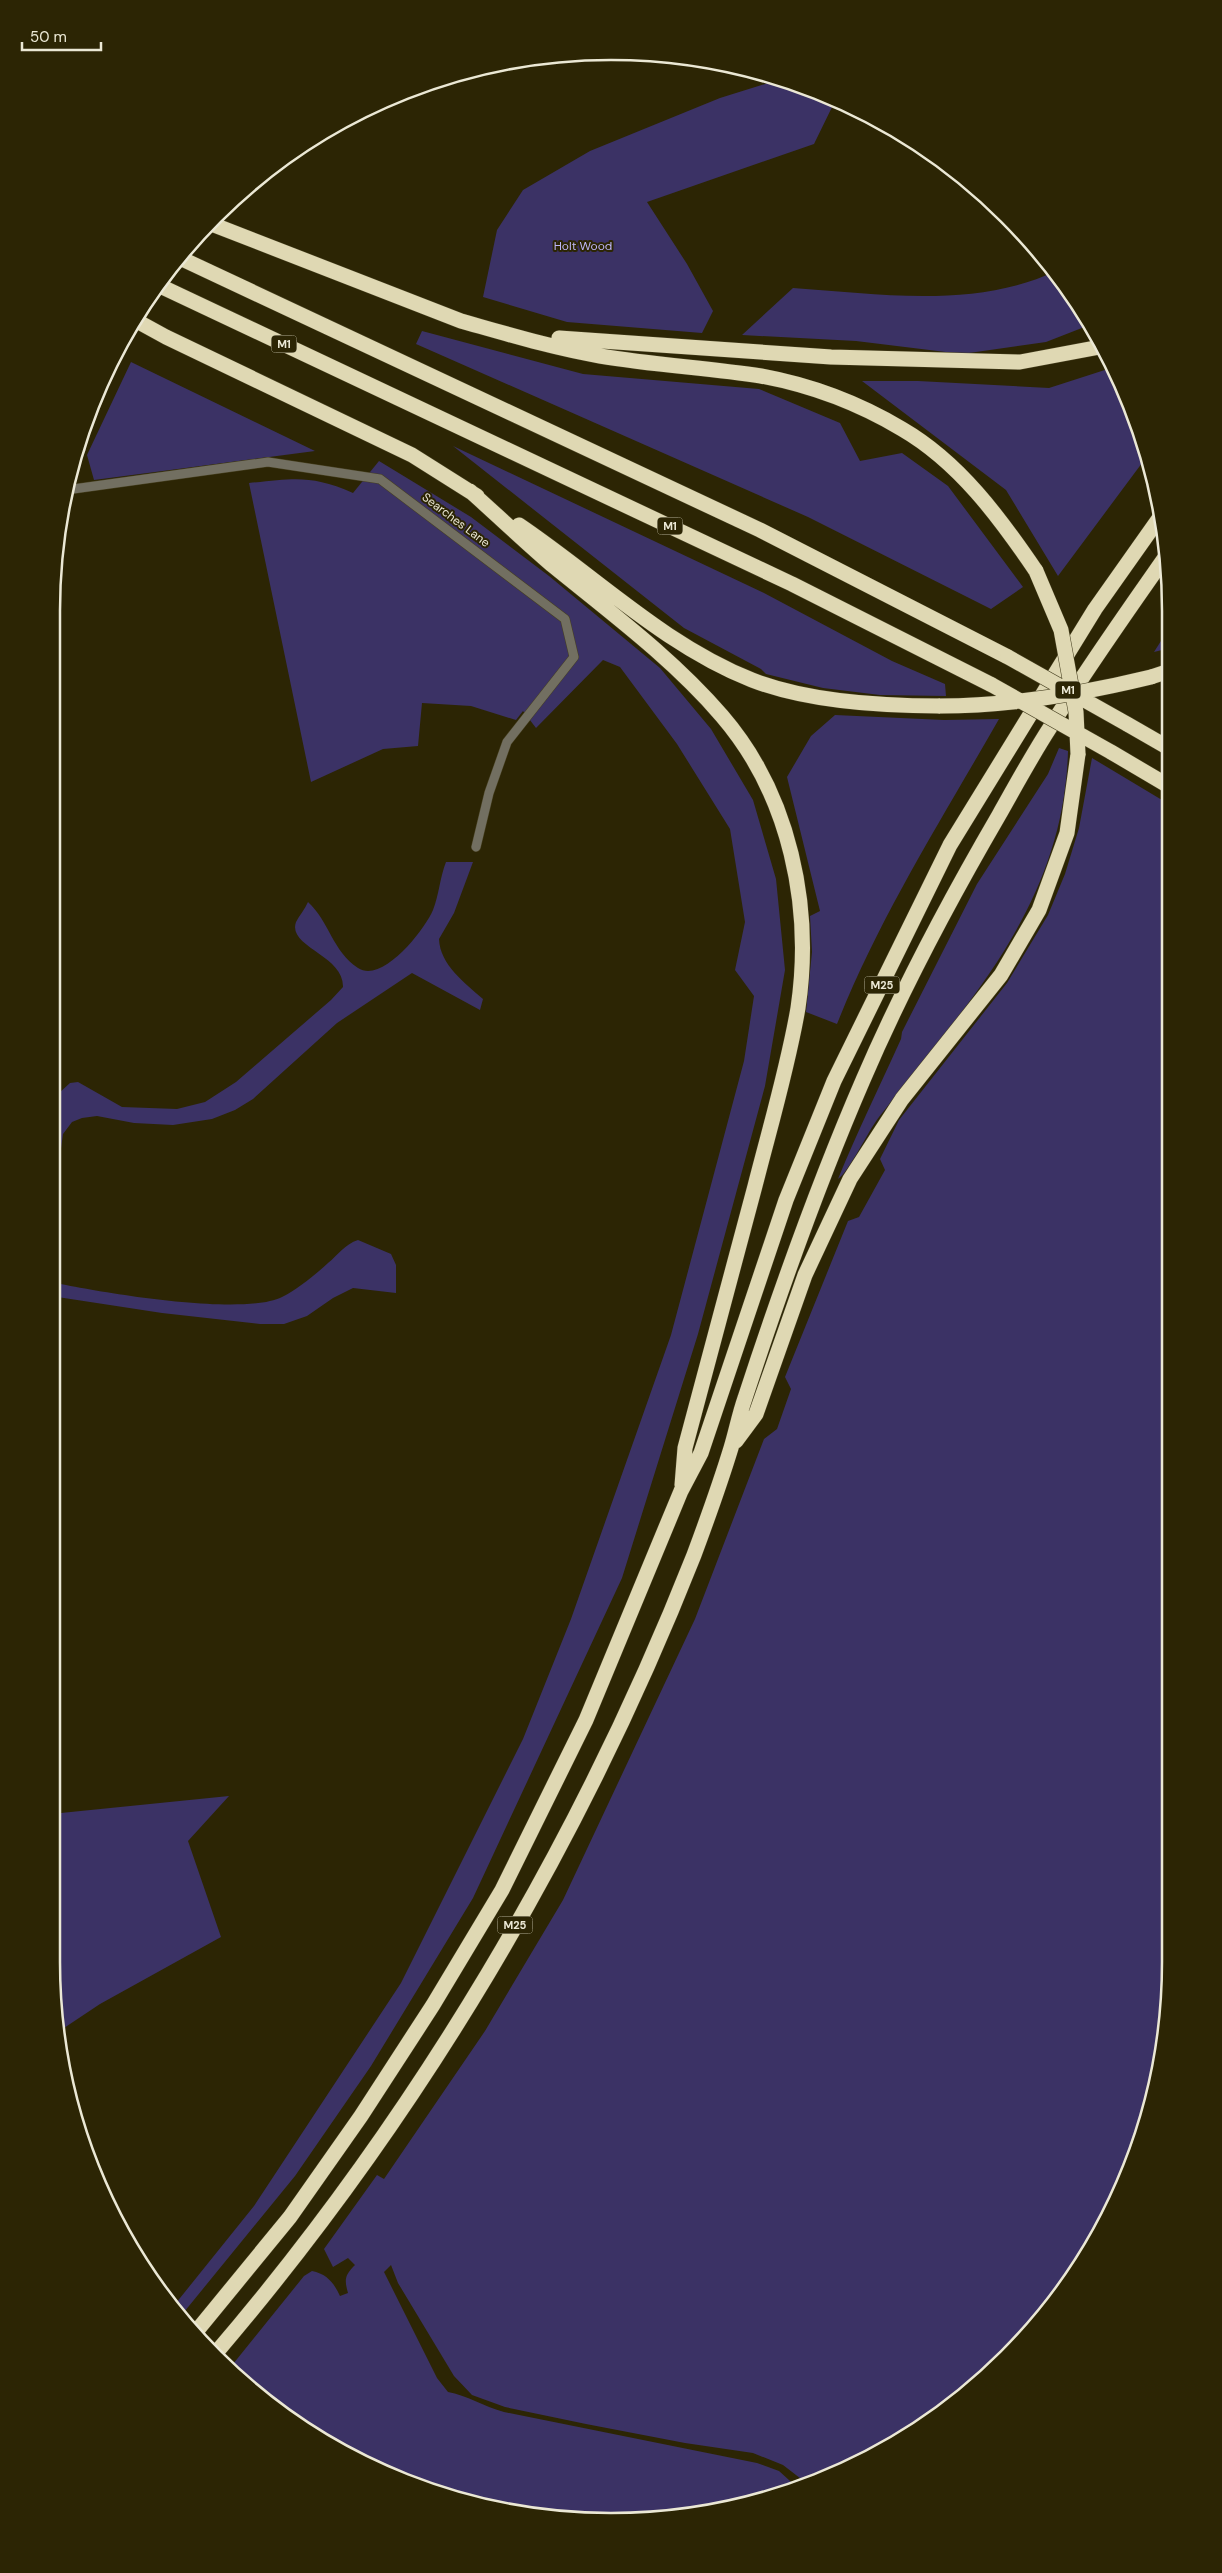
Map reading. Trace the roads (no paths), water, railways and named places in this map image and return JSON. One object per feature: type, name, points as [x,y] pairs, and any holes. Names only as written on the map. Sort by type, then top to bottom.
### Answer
[{"type":"highway","points":[[217,226],[461,321],[600,356],[763,377],[814,390],[866,410],[904,430],[946,462],[1000,518],[1036,571],[1063,638],[1076,712],[1078,754],[1067,833],[1038,910],[1000,975],[902,1099],[850,1179],[805,1275],[756,1414],[731,1448]]},
{"type":"highway","name":"M1","points":[[186,261],[760,530],[1008,657],[1162,744]]},
{"type":"highway","name":"M1","points":[[165,288],[792,584],[992,685],[1162,782]]},
{"type":"highway","points":[[141,323],[412,455],[470,491],[552,547],[632,611],[721,666],[754,681],[838,700],[940,706],[1001,704],[1080,694],[1162,673]]},
{"type":"highway","points":[[500,332],[614,344],[841,358],[1020,362],[1095,349]]},
{"type":"highway","points":[[470,491],[550,563],[653,647],[723,718],[752,760],[777,808],[793,860],[801,910],[802,946],[798,1007],[773,1116],[685,1448],[681,1491]]},
{"type":"highway","name":"M25","points":[[199,2328],[290,2216],[361,2116],[433,2005],[502,1890],[586,1720],[681,1491],[701,1453],[786,1200],[834,1082],[950,845],[1094,609],[1154,524]]},
{"type":"highway","name":"M25","points":[[219,2349],[302,2247],[386,2131],[458,2022],[538,1886],[595,1780],[694,1554],[731,1448],[741,1408],[785,1278],[819,1186],[864,1078],[917,966],[974,858],[1049,728],[1160,565]]},
{"type":"street","name":"Searches Lane","points":[[74,489],[268,462],[380,479],[565,619],[574,657],[507,742],[489,793],[476,847]]},
{"type":"park label","name":"Holt Wood","points":[[583,246]]}]
